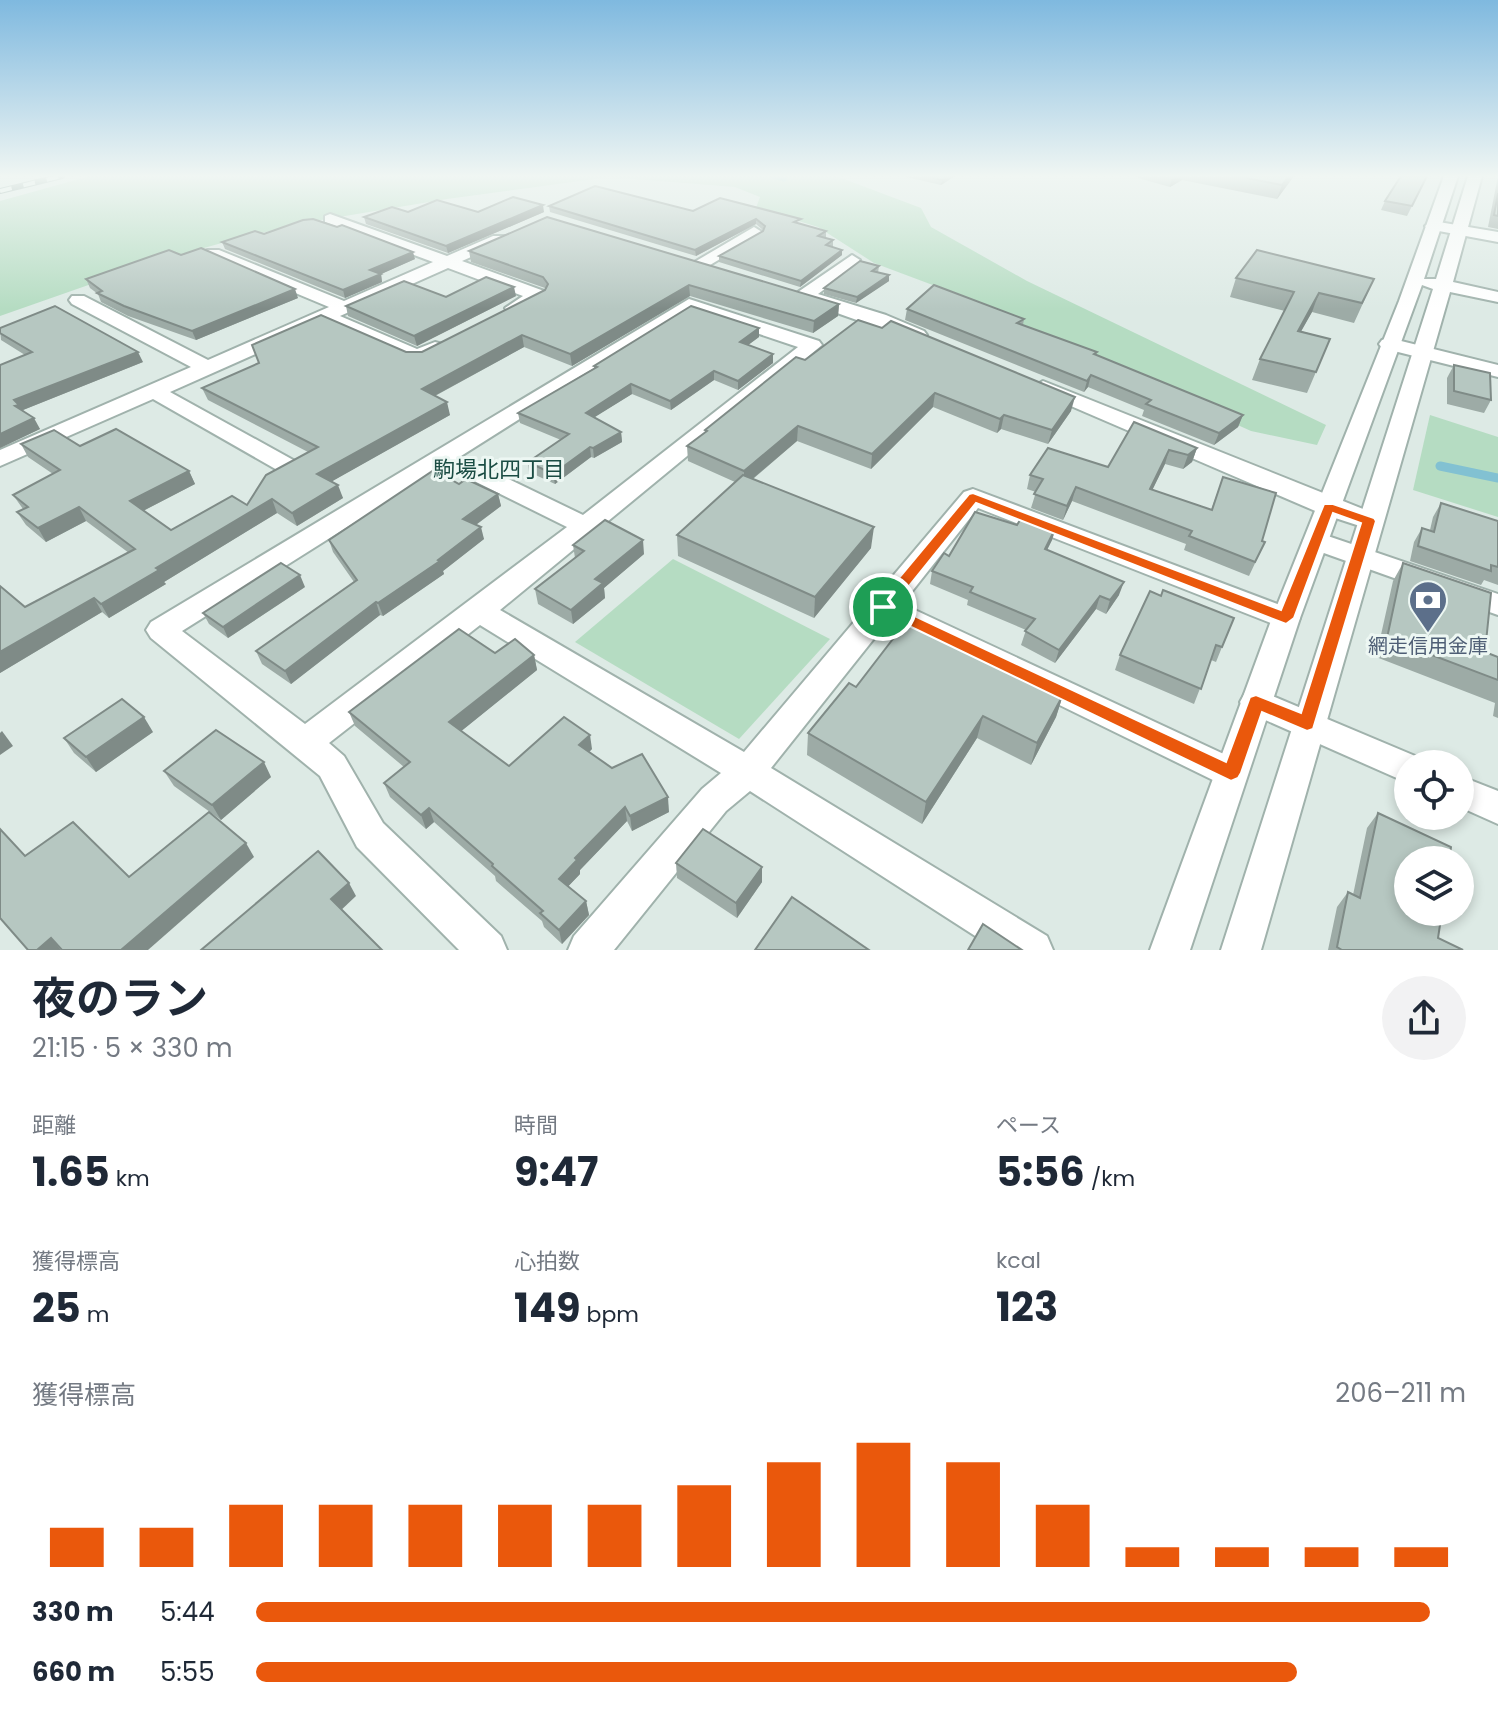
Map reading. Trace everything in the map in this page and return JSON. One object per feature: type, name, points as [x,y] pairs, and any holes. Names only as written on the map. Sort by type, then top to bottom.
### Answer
[{"type":"street","points":[[334,220],[538,295],[498,316]]},
{"type":"street","points":[[1241,950],[1307,724],[1443,285],[1447,220]]},
{"type":"street","points":[[1170,950],[1286,618],[1389,344],[1414,279],[1450,220]]},
{"type":"street","points":[[1446,228],[1498,237]]},
{"type":"street","points":[[0,459],[518,231]]},
{"type":"street","points":[[729,273],[691,262],[754,232]]},
{"type":"street","points":[[213,253],[344,307]]},
{"type":"street","points":[[852,260],[797,293],[879,319],[941,345]]},
{"type":"street","points":[[1414,279],[1498,297]]},
{"type":"street","points":[[78,300],[208,368]]},
{"type":"street","points":[[305,743],[479,611],[812,345],[689,304],[161,630],[332,766],[370,835],[487,950]]},
{"type":"street","points":[[325,316],[417,357],[458,336]]},
{"type":"street","points":[[1389,344],[1498,371]]},
{"type":"street","points":[[1021,377],[1369,521]]},
{"type":"street","points":[[154,391],[287,466]]},
{"type":"street","points":[[443,456],[583,525]]},
{"type":"street","points":[[588,950],[714,800],[748,772],[973,497],[1286,618]]},
{"type":"street","points":[[1316,541],[1498,605]]},
{"type":"street","points":[[883,607],[1231,773]]},
{"type":"street","points":[[479,611],[748,772],[1033,950]]},
{"type":"street","points":[[1256,702],[1394,762]]},
{"type":"street","points":[[1474,797],[1498,808]]},
{"type":"green space","points":[[0,220],[319,220],[154,262],[0,316]]},
{"type":"green space","points":[[796,220],[927,220],[931,227],[1027,281],[1326,425],[1317,445],[1251,431],[980,309],[946,290],[874,263],[818,227]]},
{"type":"green space","points":[[1430,415],[1498,437],[1498,517],[1413,490]]},
{"type":"green space","points":[[673,559],[830,639],[739,739],[575,642]]},
{"type":"building","points":[[302,220],[317,220],[337,227],[342,225],[413,252],[370,270],[381,274],[343,290],[222,242],[255,231],[264,234]]},
{"type":"building","points":[[373,220],[507,220],[446,246]]},
{"type":"building","points":[[539,220],[558,220],[839,304],[814,321],[689,285],[570,354],[522,335],[422,389],[447,402],[317,474],[338,485],[292,513],[272,499],[101,604],[94,598],[0,652],[0,586],[25,607],[135,549],[79,507],[38,528],[17,512],[28,507],[13,495],[60,470],[21,444],[54,430],[80,446],[116,429],[189,471],[130,501],[171,530],[232,496],[247,505],[266,475],[318,447],[202,388],[259,363],[252,345],[321,315],[406,352],[422,352],[545,290],[548,284],[543,277],[469,251]]},
{"type":"building","points":[[597,220],[753,220],[695,250]]},
{"type":"building","points":[[758,220],[798,220],[794,222],[826,231],[818,236],[833,240],[826,245],[842,250],[801,281],[719,256],[763,231],[765,226]]},
{"type":"building","points":[[201,248],[295,289],[192,331],[97,293],[102,291],[86,279],[169,250],[181,255]]},
{"type":"building","points":[[1257,250],[1374,279],[1362,303],[1319,293],[1298,331],[1330,339],[1316,372],[1260,359],[1294,292],[1236,278]]},
{"type":"building","points":[[860,261],[879,266],[872,271],[889,275],[857,297],[824,288]]},
{"type":"building","points":[[486,277],[514,287],[414,336],[346,306],[404,281],[446,297]]},
{"type":"building","points":[[934,285],[1024,319],[1017,323],[1097,352],[1094,354],[1243,415],[1219,433],[1146,404],[1151,400],[1091,375],[1087,381],[907,309]]},
{"type":"building","points":[[55,306],[138,352],[14,400],[19,405],[15,406],[34,418],[0,434],[0,365],[32,352],[0,333],[0,328]]},
{"type":"building","points":[[691,306],[759,328],[740,342],[773,354],[738,381],[714,371],[670,401],[631,384],[586,413],[621,432],[590,447],[553,474],[528,462],[569,434],[518,413],[597,367],[594,366]]},
{"type":"building","points":[[858,320],[882,328],[891,321],[1075,397],[1052,430],[1004,415],[1000,419],[935,393],[872,454],[798,426],[744,471],[687,446],[796,357],[805,360]]},
{"type":"building","points":[[1454,365],[1490,373],[1491,400],[1454,391]]},
{"type":"building","points":[[1134,422],[1197,448],[1188,455],[1169,450],[1150,489],[1212,510],[1223,477],[1276,493],[1262,541],[1265,542],[1255,562],[1189,536],[1192,531],[1076,487],[1067,506],[1034,494],[1043,479],[1030,475],[1048,448],[1108,467]]},
{"type":"building","points":[[434,470],[459,484],[466,479],[498,494],[463,519],[481,527],[440,561],[376,602],[285,671],[256,651],[357,580],[329,540]]},
{"type":"building","points":[[743,475],[874,527],[815,597],[677,535]]},
{"type":"building","points":[[1441,503],[1498,521],[1498,567],[1491,565],[1491,571],[1418,546],[1422,528],[1434,532]]},
{"type":"building","points":[[975,512],[1017,525],[1023,515],[1056,527],[1045,549],[1124,582],[1110,600],[1100,596],[1059,650],[1025,631],[1035,619],[970,592],[973,587],[932,571],[944,553],[949,556]]},
{"type":"building","points":[[605,520],[643,540],[595,579],[603,583],[571,610],[535,589],[584,551],[573,545]]},
{"type":"building","points":[[281,563],[300,575],[223,627],[203,613]]},
{"type":"building","name":"網走信用金庫","points":[[1403,563],[1491,593],[1485,652],[1498,657],[1498,680],[1387,638]]},
{"type":"building","points":[[1163,590],[1234,618],[1222,647],[1216,645],[1201,689],[1120,655],[1150,591],[1161,596]]},
{"type":"building","points":[[906,622],[1063,695],[1037,743],[983,716],[926,802],[808,733],[849,683],[856,687]]},
{"type":"building","points":[[459,629],[495,653],[515,639],[534,655],[449,722],[509,766],[564,717],[590,735],[579,745],[612,768],[642,754],[668,797],[630,816],[625,807],[575,858],[577,860],[559,879],[586,901],[559,930],[493,864],[429,808],[421,815],[384,783],[410,762],[349,712]]},
{"type":"building","points":[[122,699],[144,717],[86,757],[64,738]]},
{"type":"building","points":[[216,730],[264,762],[212,805],[164,771]]},
{"type":"building","points":[[209,812],[246,843],[121,950],[62,950],[51,938],[37,950],[28,950],[0,918],[0,829],[25,856],[73,822],[129,877]]},
{"type":"building","points":[[1378,813],[1394,820],[1394,830],[1414,830],[1449,846],[1394,846],[1394,926],[1440,926],[1438,938],[1463,950],[1342,950],[1337,947],[1348,892],[1360,898]]},
{"type":"building","points":[[703,829],[762,867],[736,903],[676,863]]},
{"type":"building","points":[[318,851],[349,883],[331,899],[382,950],[201,950]]},
{"type":"building","points":[[792,897],[869,950],[755,950]]},
{"type":"building","points":[[983,924],[1022,950],[968,950]]},
{"type":"waterway","points":[[1440,466],[1498,478]]},
{"type":"place","name":"網走信用金庫","points":[[1428,634]]},
{"type":"district","name":"駒場北四丁目","points":[[499,469]]},
{"type":"route","points":[[973,497],[1286,618],[1329,507],[1369,521],[1307,724],[1256,702],[1231,773],[883,607],[973,497]]}]
